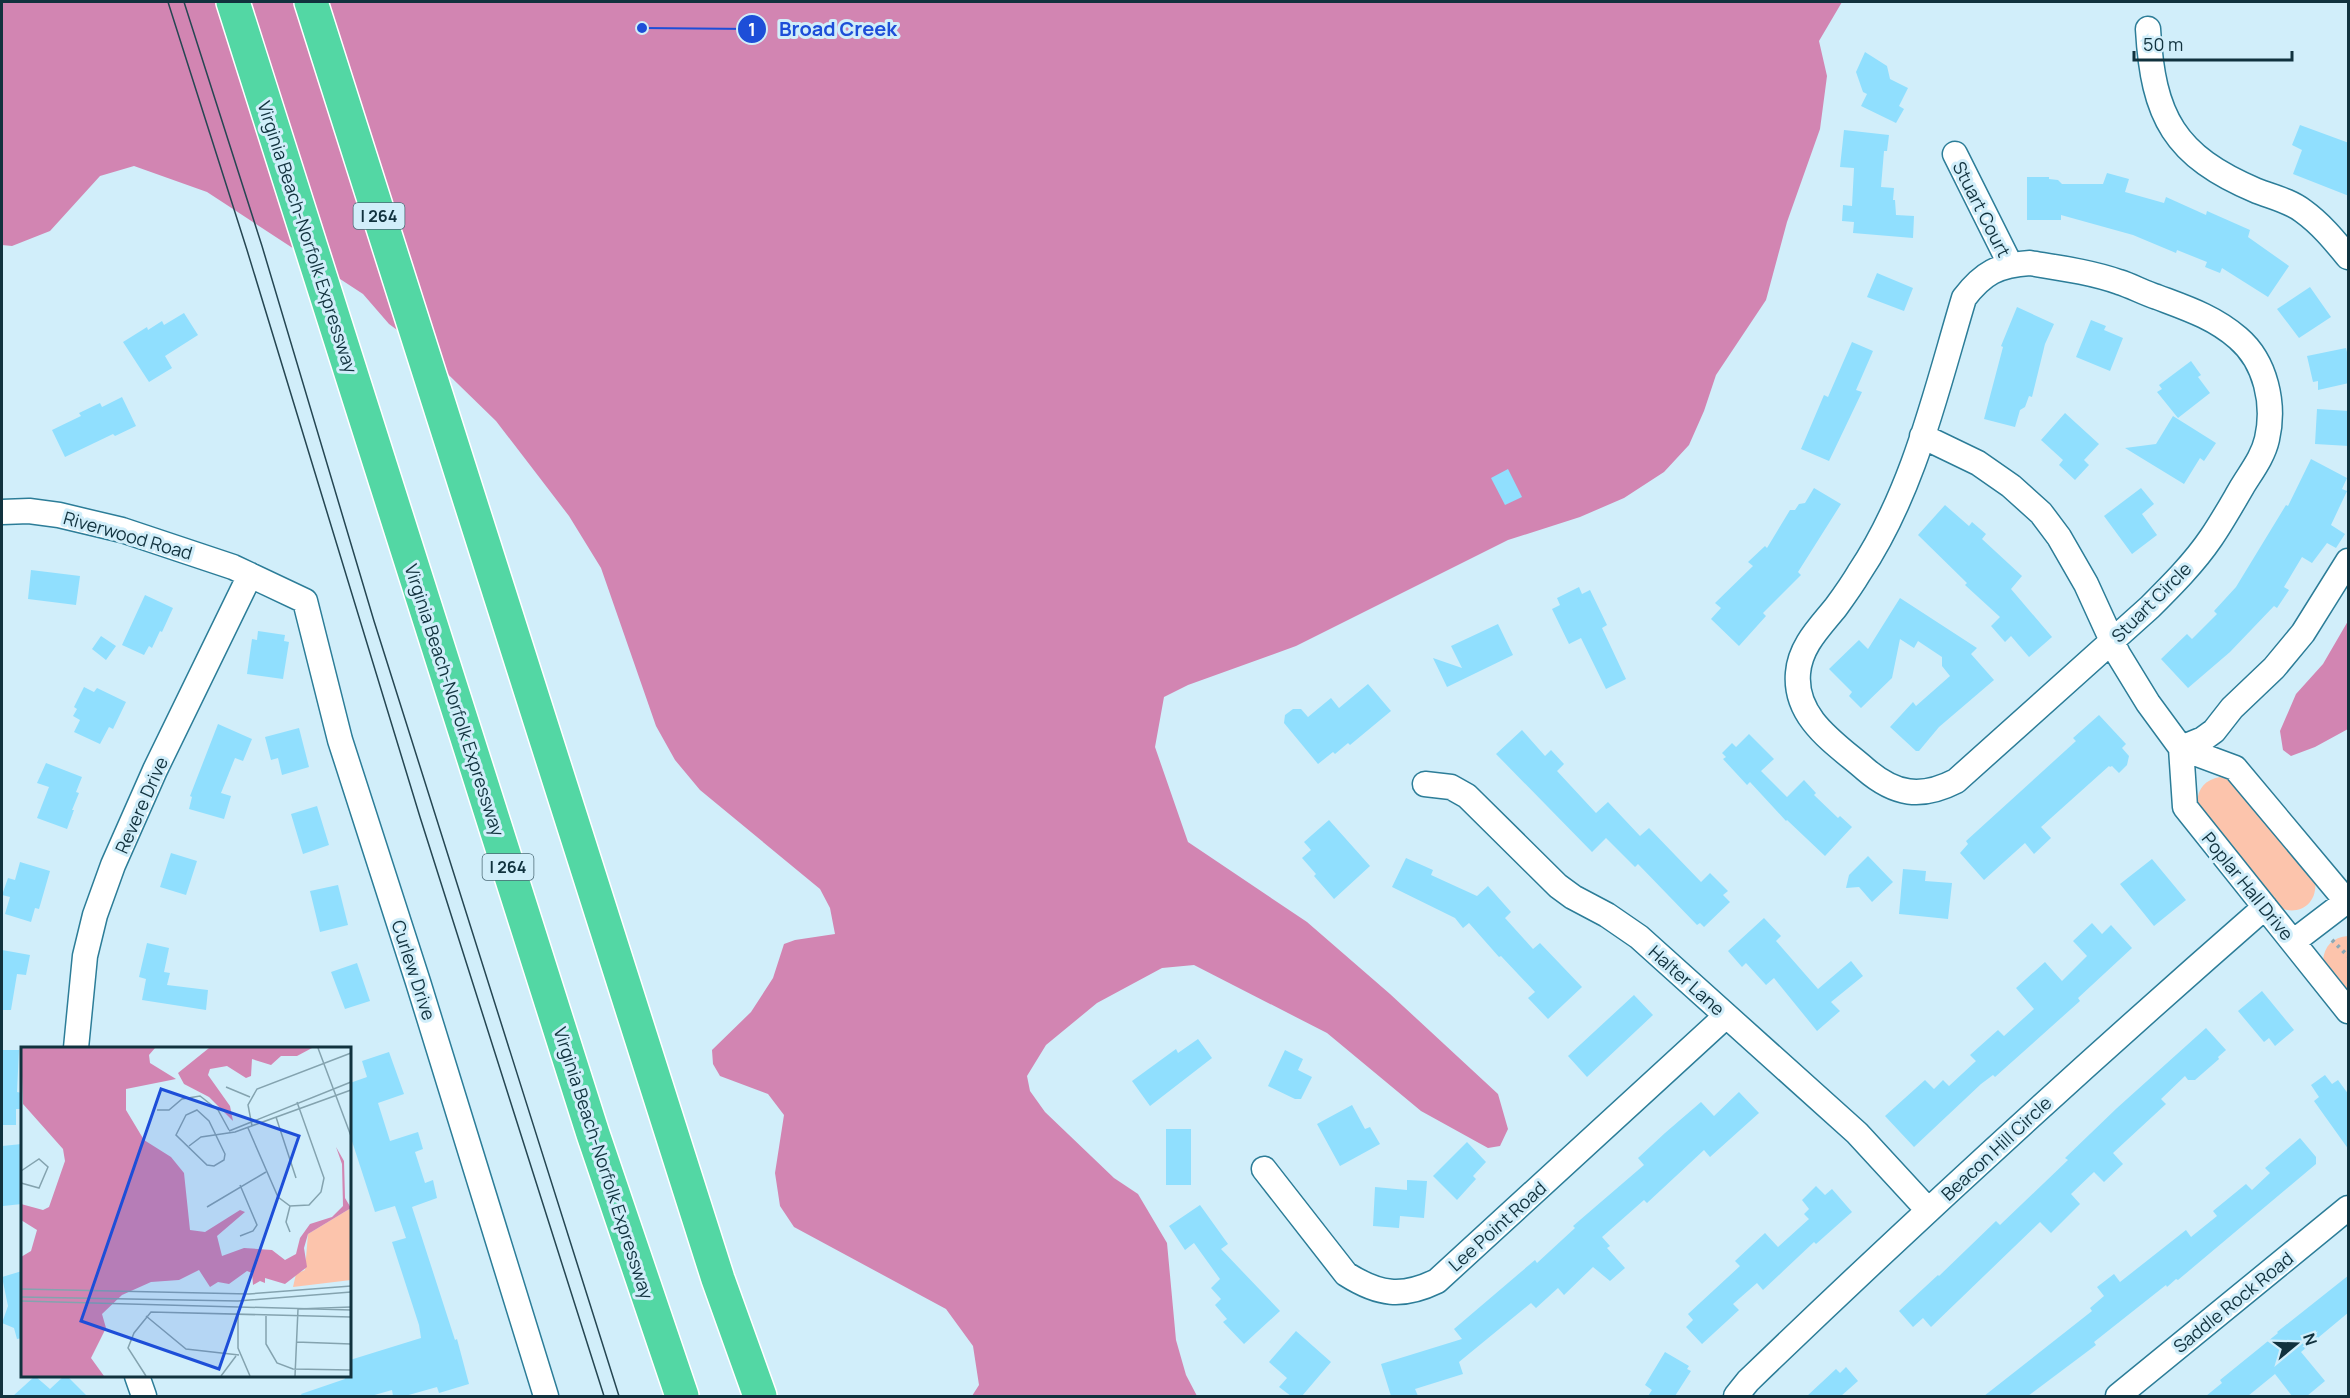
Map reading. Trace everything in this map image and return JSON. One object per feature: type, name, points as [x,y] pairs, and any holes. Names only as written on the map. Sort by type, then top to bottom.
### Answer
[{"type":"highway","name":"Virginia Beach-Norfolk Expressway","points":[[233,2],[589,1123],[682,1396]]},
{"type":"highway","name":"I 264","points":[[311,2],[718,1279],[760,1396]]},
{"type":"street","points":[[2148,29],[2150,65],[2158,98],[2168,122],[2182,143],[2204,163],[2258,191],[2302,210],[2322,226],[2349,257]]},
{"type":"street","name":"Stuart Court","points":[[1955,154],[2010,264]]},
{"type":"street","name":"Stuart Circle","points":[[2030,263],[2078,270],[2188,307],[2216,321],[2240,339],[2254,357],[2264,377],[2269,394],[2270,417],[2267,439],[2261,456],[2210,540],[2177,580],[1956,781],[1940,789],[1923,793],[1901,791],[1885,784],[1814,724],[1805,712],[1799,694],[1798,673],[1803,651],[1861,571],[1887,525],[1913,467],[1964,298],[1975,283],[1994,270],[2010,264],[2030,263]]},
{"type":"street","points":[[1922,436],[1978,463],[2011,486],[2041,513],[2059,537],[2086,584],[2112,641],[2148,703],[2181,748],[2235,768],[2348,901],[2293,942]]},
{"type":"street","name":"Riverwood Road","points":[[2,512],[29,511],[59,514],[122,530],[233,567],[250,575]]},
{"type":"street","points":[[2181,748],[2203,739],[2214,731],[2232,708],[2274,668],[2303,633],[2349,561]]},
{"type":"street","name":"Revere Drive","points":[[76,1047],[85,956],[95,915],[113,865],[155,770],[250,575]]},
{"type":"street","name":"Curlew Drive","points":[[250,575],[305,601],[340,740],[418,982],[546,1396]]},
{"type":"street","name":"Poplar Hall Drive","points":[[2181,748],[2185,807],[2349,1011]]},
{"type":"street","name":"Halter Lane","points":[[1425,784],[1451,788],[1467,796],[1558,886],[1639,937],[1857,1133],[1928,1210]]},
{"type":"street","name":"Beacon Hill Circle","points":[[1736,1396],[1748,1381],[1928,1210],[2122,1032],[2265,907]]},
{"type":"street","name":"Lee Point Road","points":[[1264,1169],[1346,1274],[1363,1285],[1381,1291],[1400,1293],[1419,1289],[1437,1281],[1726,1016]]},
{"type":"street","name":"Saddle Rock Road","points":[[2118,1396],[2349,1208]]},
{"type":"street","points":[[136,1377],[144,1396]]},
{"type":"shaded area","points":[[2,2],[1842,2],[1819,41],[1827,76],[1820,129],[1787,222],[1766,300],[1716,375],[1689,445],[1664,472],[1624,498],[1580,517],[1508,540],[1296,646],[1188,685],[1164,697],[1155,747],[1188,842],[1307,922],[1390,994],[1498,1094],[1508,1129],[1500,1146],[1488,1148],[1421,1111],[1327,1033],[1194,965],[1162,968],[1097,1003],[1046,1045],[1027,1076],[1030,1091],[1045,1112],[1114,1178],[1138,1194],[1167,1243],[1176,1340],[1186,1375],[1197,1396],[972,1396],[979,1385],[973,1346],[946,1309],[794,1227],[780,1206],[775,1173],[784,1115],[768,1094],[720,1076],[713,1064],[712,1050],[751,1012],[773,978],[784,944],[795,940],[835,934],[830,908],[820,889],[700,790],[675,760],[656,726],[601,568],[569,516],[496,421],[419,346],[389,324],[363,294],[207,192],[134,166],[100,176],[50,231],[12,246],[2,245]]},
{"type":"shaded area","points":[[2348,621],[2348,729],[2315,747],[2291,756],[2283,750],[2280,731],[2296,694],[2323,664]]},
{"type":"shaded area","points":[[2220,777],[2234,781],[2315,881],[2314,896],[2306,906],[2294,910],[2280,908],[2197,803],[2203,786],[2210,780]]},
{"type":"shaded area","points":[[2348,936],[2348,998],[2323,961],[2330,943]]},
{"type":"building","points":[[1865,52],[1887,66],[1890,79],[1908,88],[1899,106],[1904,109],[1896,123],[1861,106],[1867,94],[1863,92],[1856,72]]},
{"type":"building","points":[[2300,125],[2349,143],[2349,196],[2293,174],[2302,150],[2292,145]]},
{"type":"building","points":[[1844,130],[1889,135],[1887,151],[1884,151],[1881,187],[1894,188],[1893,200],[1895,200],[1896,215],[1914,216],[1913,238],[1853,233],[1854,222],[1842,221],[1843,205],[1852,206],[1854,168],[1840,167]]},
{"type":"building","points":[[2107,173],[2129,179],[2125,192],[2164,203],[2166,197],[2206,215],[2207,211],[2250,230],[2248,237],[2289,266],[2268,297],[2222,268],[2220,273],[2205,267],[2207,262],[2177,250],[2176,253],[2133,235],[2061,215],[2061,220],[2027,220],[2027,177],[2049,177],[2062,184],[2103,184]]},
{"type":"building","points":[[1877,273],[1913,288],[1904,311],[1867,297]]},
{"type":"building","points":[[2310,287],[2331,317],[2299,338],[2277,309]]},
{"type":"building","points":[[2017,307],[2054,324],[2045,344],[2032,397],[2029,396],[2025,407],[2020,410],[2015,427],[1984,419],[2003,347],[2001,346]]},
{"type":"building","points":[[184,313],[198,335],[165,356],[172,368],[149,382],[123,342],[147,327],[148,330],[162,321],[164,325]]},
{"type":"building","points":[[2091,320],[2106,326],[2104,330],[2123,338],[2110,371],[2076,357]]},
{"type":"building","points":[[1852,342],[1873,351],[1856,390],[1862,392],[1829,461],[1801,449],[1824,395],[1828,397]]},
{"type":"building","points":[[2346,348],[2349,360],[2349,383],[2318,390],[2318,381],[2313,382],[2307,356]]},
{"type":"building","points":[[2191,361],[2201,375],[2198,377],[2210,393],[2178,418],[2157,392],[2162,389],[2159,385]]},
{"type":"building","points":[[122,397],[136,426],[115,436],[113,434],[65,457],[52,430],[81,416],[79,413],[100,403],[102,407]]},
{"type":"building","points":[[2317,409],[2349,411],[2349,446],[2315,444]]},
{"type":"building","points":[[2065,413],[2099,444],[2084,460],[2089,465],[2075,480],[2059,465],[2063,460],[2041,440]]},
{"type":"building","points":[[2173,416],[2216,443],[2204,461],[2200,458],[2184,484],[2125,448],[2156,444]]},
{"type":"building","points":[[2311,459],[2347,478],[2342,489],[2347,491],[2331,525],[2345,534],[2336,548],[2327,543],[2312,563],[2302,557],[2284,587],[2289,590],[2277,608],[2274,606],[2230,652],[2188,688],[2161,659],[2187,634],[2192,639],[2217,614],[2214,611],[2236,587],[2286,505],[2288,506]]},
{"type":"building","points":[[1508,469],[1522,497],[1505,505],[1491,478]]},
{"type":"building","points":[[1814,488],[1841,504],[1798,572],[1801,575],[1763,613],[1766,616],[1739,646],[1711,619],[1721,608],[1715,603],[1753,566],[1748,562],[1765,546],[1767,548],[1790,510],[1795,510],[1799,504],[1805,503]]},
{"type":"building","points":[[2141,488],[2154,504],[2142,514],[2157,535],[2132,554],[2104,516]]},
{"type":"building","points":[[1945,505],[1969,526],[1972,522],[1986,534],[1982,539],[2022,576],[2011,589],[2052,637],[2029,657],[2011,636],[2005,642],[1991,626],[2000,617],[1965,585],[1967,583],[1918,535]]},
{"type":"building","points":[[31,570],[80,576],[76,605],[28,599]]},
{"type":"building","points":[[1579,587],[1582,594],[1590,590],[1607,625],[1602,628],[1626,679],[1606,689],[1581,638],[1569,644],[1552,609],[1560,605],[1557,598]]},
{"type":"building","points":[[145,595],[173,608],[162,632],[160,631],[152,648],[149,646],[144,655],[122,645]]},
{"type":"building","points":[[1900,598],[1977,648],[1971,654],[1994,680],[1939,727],[1919,751],[1916,751],[1890,727],[1913,702],[1916,706],[1950,676],[1942,666],[1942,657],[1918,641],[1914,648],[1900,639],[1892,678],[1861,708],[1849,696],[1852,692],[1829,669],[1859,640],[1868,649]]},
{"type":"building","points":[[1498,624],[1513,655],[1447,687],[1433,658],[1462,668],[1451,646]]},
{"type":"building","points":[[258,631],[285,635],[284,641],[289,642],[283,679],[247,674],[252,639],[257,640]]},
{"type":"building","points":[[101,636],[116,646],[106,660],[92,649]]},
{"type":"building","points":[[1368,684],[1391,711],[1350,745],[1348,743],[1318,764],[1284,723],[1285,715],[1293,709],[1301,709],[1308,717],[1331,698],[1339,708]]},
{"type":"building","points":[[84,687],[94,692],[97,688],[126,702],[113,729],[109,727],[100,744],[74,732],[80,720],[73,716],[77,709],[74,707]]},
{"type":"building","points":[[2099,715],[2126,744],[2122,748],[2129,756],[2127,765],[2119,773],[2109,766],[2041,827],[2051,838],[2034,854],[2025,843],[1984,880],[1960,853],[1968,844],[1966,841],[2076,741],[2073,738]]},
{"type":"building","points":[[218,724],[252,739],[243,761],[235,758],[221,793],[231,796],[224,819],[189,809],[192,797],[190,796]]},
{"type":"building","points":[[299,728],[309,767],[282,775],[278,758],[271,760],[265,737]]},
{"type":"building","points":[[1522,730],[1545,756],[1551,750],[1564,764],[1557,771],[1596,813],[1608,802],[1640,836],[1649,828],[1701,882],[1710,873],[1728,891],[1723,895],[1730,902],[1704,927],[1700,923],[1697,925],[1638,864],[1635,867],[1606,838],[1592,852],[1496,754]]},
{"type":"building","points":[[1749,734],[1774,759],[1761,771],[1787,797],[1804,780],[1816,793],[1814,795],[1838,818],[1840,816],[1852,827],[1825,856],[1786,821],[1750,782],[1747,785],[1723,759],[1726,757],[1722,753],[1732,743],[1736,747]]},
{"type":"building","points":[[46,763],[82,777],[67,829],[37,818],[49,787],[37,783]]},
{"type":"building","points":[[317,806],[329,845],[303,854],[291,814]]},
{"type":"building","points":[[1329,820],[1370,866],[1334,899],[1302,858],[1311,850],[1304,842]]},
{"type":"building","points":[[171,853],[197,861],[186,895],[160,887]]},
{"type":"building","points":[[1868,856],[1893,882],[1872,902],[1859,887],[1846,888],[1849,875]]},
{"type":"building","points":[[1406,858],[1433,870],[1431,875],[1477,896],[1488,886],[1511,912],[1505,918],[1533,949],[1540,943],[1582,987],[1548,1019],[1528,998],[1535,992],[1501,956],[1499,957],[1469,923],[1463,928],[1455,918],[1392,887]]},
{"type":"building","points":[[2152,859],[2186,900],[2154,926],[2120,884]]},
{"type":"building","points":[[20,862],[50,871],[39,909],[35,908],[31,922],[5,914],[10,897],[2,895],[8,878],[15,880]]},
{"type":"building","points":[[1903,869],[1926,871],[1925,881],[1952,883],[1948,919],[1899,914]]},
{"type":"building","points":[[338,885],[348,925],[320,932],[310,891]]},
{"type":"building","points":[[1764,918],[1781,936],[1776,941],[1818,989],[1851,961],[1863,976],[1831,1002],[1840,1011],[1817,1031],[1774,978],[1766,985],[1746,963],[1742,967],[1728,951]]},
{"type":"building","points":[[2092,923],[2102,934],[2111,925],[2132,948],[2078,998],[2080,1001],[1995,1077],[1993,1075],[1981,1084],[1914,1147],[1885,1116],[1925,1080],[1934,1089],[1943,1080],[1949,1086],[1976,1061],[1970,1055],[1998,1030],[2004,1036],[2034,1009],[2016,988],[2045,962],[2062,981],[2087,956],[2073,941]]},
{"type":"building","points":[[147,943],[169,948],[164,972],[170,973],[167,985],[208,990],[206,1010],[142,1000],[146,979],[139,977]]},
{"type":"building","points":[[2,950],[30,955],[26,975],[17,974],[11,1010],[2,1010]]},
{"type":"building","points":[[357,963],[370,1001],[345,1009],[331,972]]},
{"type":"building","points":[[2262,991],[2294,1030],[2275,1046],[2269,1038],[2264,1042],[2238,1011]]},
{"type":"building","points":[[1634,995],[1653,1015],[1587,1077],[1568,1056]]},
{"type":"building","points":[[2206,1028],[2226,1050],[2195,1080],[2188,1080],[2185,1076],[2161,1099],[2166,1104],[2113,1153],[2123,1164],[2104,1182],[2094,1172],[2071,1194],[2080,1204],[2051,1233],[2040,1222],[1931,1327],[1923,1318],[1913,1327],[1899,1311],[1996,1221],[2000,1225],[2068,1160],[2065,1158],[2117,1108]]},
{"type":"building","points":[[1198,1039],[1212,1058],[1150,1106],[1132,1081],[1176,1049],[1178,1053]]},
{"type":"building","points":[[2,1050],[19,1050],[17,1092],[21,1093],[21,1109],[16,1109],[16,1125],[2,1125]]},
{"type":"building","points":[[1285,1050],[1303,1059],[1298,1070],[1312,1077],[1301,1099],[1295,1099],[1268,1086]]},
{"type":"building","points":[[389,1052],[404,1094],[378,1103],[390,1141],[418,1132],[423,1149],[415,1152],[425,1183],[433,1180],[437,1198],[412,1207],[455,1340],[457,1339],[469,1384],[439,1393],[437,1387],[405,1396],[393,1396],[392,1390],[371,1396],[302,1396],[301,1394],[345,1379],[344,1377],[351,1377],[351,1360],[421,1338],[419,1325],[392,1242],[406,1238],[395,1206],[375,1212],[351,1138],[351,1083],[367,1077],[362,1061]]},
{"type":"building","points":[[2325,1075],[2332,1084],[2338,1080],[2349,1095],[2349,1150],[2314,1101],[2319,1097],[2311,1085]]},
{"type":"building","points":[[1739,1092],[1759,1113],[1710,1157],[1704,1150],[1647,1203],[1644,1200],[1602,1237],[1610,1246],[1607,1248],[1625,1268],[1610,1281],[1593,1267],[1564,1295],[1558,1288],[1536,1308],[1531,1303],[1459,1362],[1463,1374],[1415,1389],[1418,1396],[1391,1396],[1381,1364],[1462,1339],[1454,1329],[1535,1260],[1537,1263],[1575,1228],[1573,1226],[1644,1165],[1638,1158],[1665,1133],[1701,1102],[1714,1116]]},
{"type":"building","points":[[1352,1105],[1365,1129],[1370,1127],[1380,1144],[1340,1166],[1317,1124]]},
{"type":"building","points":[[1166,1129],[1191,1129],[1191,1185],[1166,1185]]},
{"type":"building","points":[[2300,1138],[2316,1157],[2316,1164],[2178,1280],[2176,1279],[2167,1287],[2166,1285],[2094,1342],[2096,1345],[2028,1396],[1984,1396],[2092,1311],[2090,1308],[2104,1296],[2097,1287],[2114,1274],[2120,1282],[2186,1230],[2191,1237],[2217,1216],[2213,1211],[2246,1184],[2252,1190],[2270,1173],[2265,1168]]},
{"type":"building","points":[[1467,1142],[1486,1162],[1473,1176],[1476,1179],[1457,1200],[1433,1176]]},
{"type":"building","points":[[21,1144],[21,1204],[3,1206],[2,1146]]},
{"type":"building","points":[[1407,1180],[1427,1181],[1424,1218],[1400,1216],[1399,1228],[1373,1226],[1375,1187],[1407,1190]]},
{"type":"building","points":[[1816,1186],[1825,1195],[1832,1189],[1852,1212],[1816,1244],[1814,1242],[1763,1290],[1757,1283],[1733,1304],[1739,1310],[1702,1344],[1686,1327],[1693,1320],[1688,1314],[1740,1266],[1735,1261],[1765,1233],[1778,1247],[1809,1219],[1804,1214],[1809,1209],[1802,1200]]},
{"type":"building","points":[[1200,1205],[1228,1244],[1221,1249],[1280,1311],[1244,1344],[1223,1322],[1227,1319],[1215,1305],[1221,1299],[1211,1288],[1220,1279],[1194,1243],[1185,1250],[1169,1226]]},
{"type":"building","points":[[21,1271],[21,1338],[17,1339],[14,1328],[2,1323],[8,1306],[2,1277]]},
{"type":"building","points":[[2349,1275],[2349,1312],[2301,1352],[2325,1381],[2307,1396],[2292,1396],[2275,1374],[2248,1396],[2206,1396],[2222,1383],[2220,1380]]},
{"type":"building","points":[[1296,1331],[1331,1362],[1302,1396],[1291,1396],[1279,1387],[1287,1378],[1269,1362]]},
{"type":"building","points":[[1665,1352],[1689,1366],[1687,1369],[1691,1371],[1675,1396],[1648,1396],[1652,1390],[1645,1385]]},
{"type":"building","points":[[1846,1367],[1858,1381],[1841,1396],[1807,1396],[1836,1369],[1840,1373]]},
{"type":"building","points":[[34,1377],[50,1389],[63,1377],[68,1377],[87,1396],[13,1396]]},
{"type":"tram line","points":[[168,2],[247,250],[420,817],[604,1396]]},
{"type":"tram line","points":[[184,2],[262,246],[374,621],[619,1396]]},
{"type":"place","name":"Broad Creek","points":[[642,28]]}]
